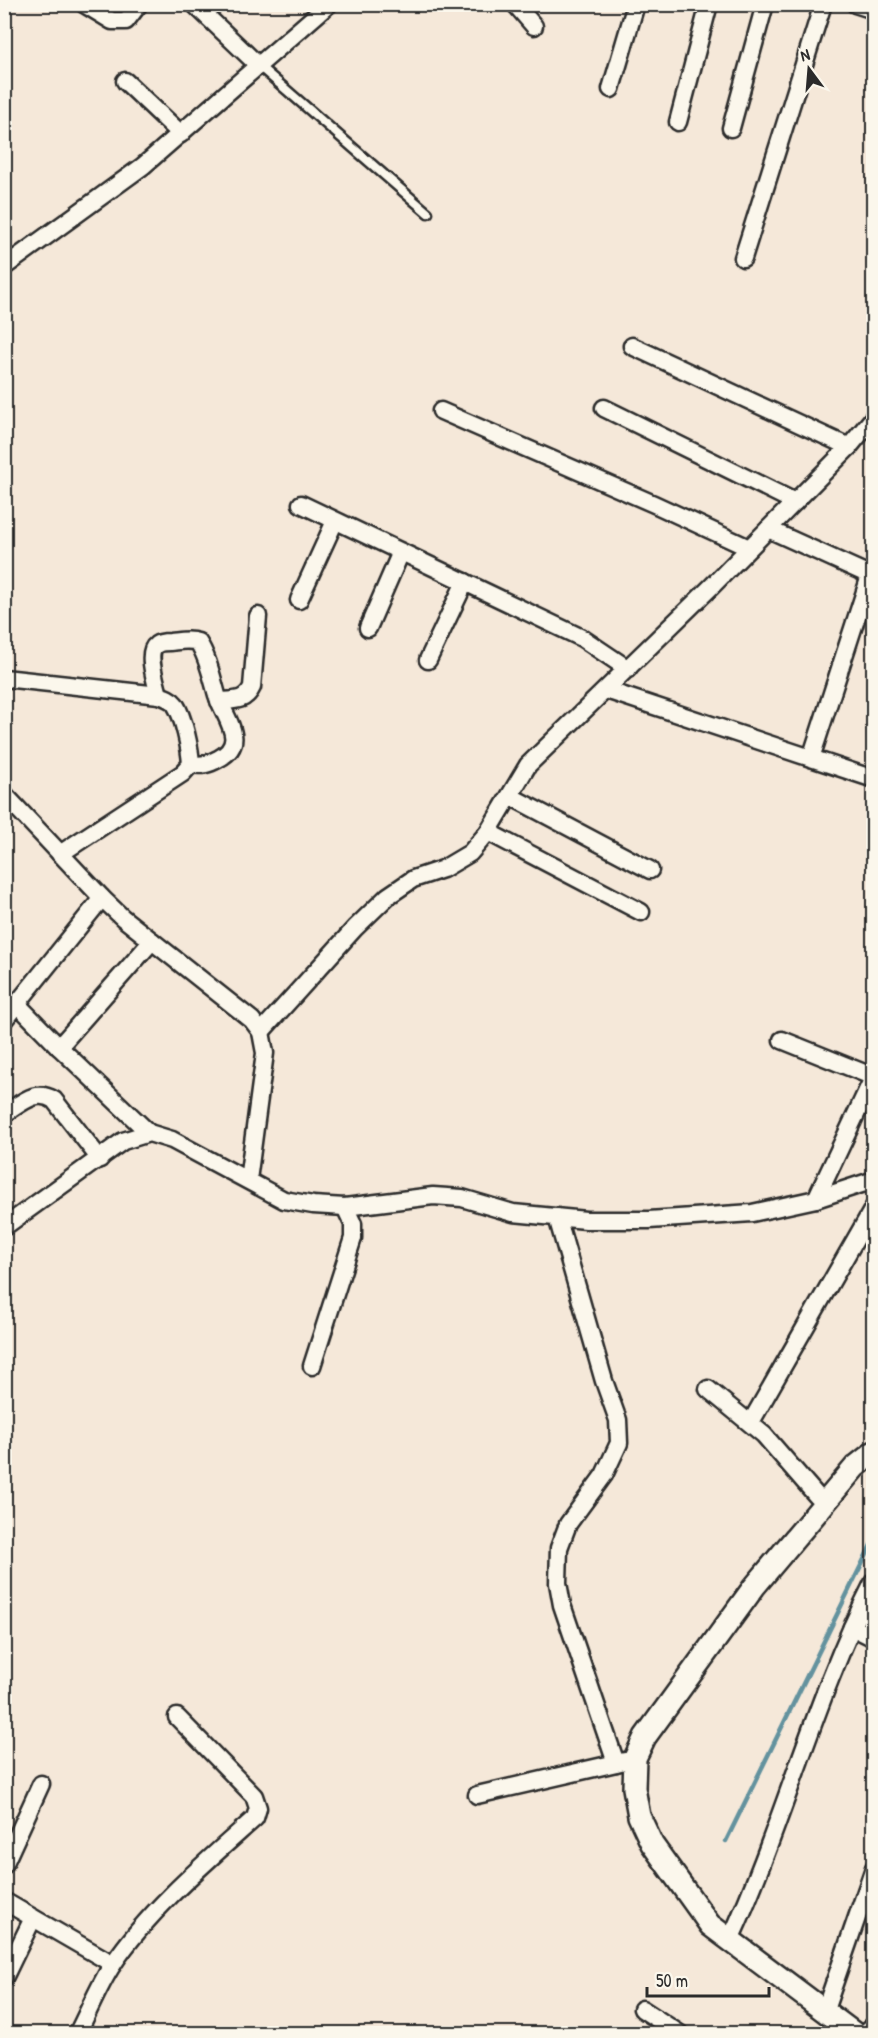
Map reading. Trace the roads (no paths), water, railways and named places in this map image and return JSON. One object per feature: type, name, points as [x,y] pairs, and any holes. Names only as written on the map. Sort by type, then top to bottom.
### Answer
[{"type":"street","points":[[84,4],[112,21],[126,21],[139,4]]},
{"type":"street","points":[[195,4],[259,66]]},
{"type":"street","points":[[515,4],[534,26]]},
{"type":"street","points":[[611,89],[636,4]]},
{"type":"street","points":[[678,122],[709,4]]},
{"type":"street","points":[[731,128],[765,4]]},
{"type":"street","points":[[743,258],[823,4]]},
{"type":"street","points":[[855,4],[873,10]]},
{"type":"street","points":[[4,267],[143,166],[259,66],[320,7]]},
{"type":"street","points":[[125,81],[181,134]]},
{"type":"street","points":[[632,346],[849,447]]},
{"type":"street","points":[[604,408],[795,502]]},
{"type":"street","points":[[441,411],[749,548]]},
{"type":"street","points":[[261,1032],[355,928],[388,896],[413,879],[443,869],[470,853],[488,832],[528,765],[795,502],[849,447],[873,417]]},
{"type":"street","points":[[301,504],[582,638],[628,669]]},
{"type":"street","points":[[298,600],[335,521]]},
{"type":"street","points":[[768,529],[872,577],[811,758]]},
{"type":"street","points":[[368,628],[401,552]]},
{"type":"street","points":[[428,660],[465,582]]},
{"type":"street","points":[[219,700],[242,699],[249,694],[252,687],[258,616]]},
{"type":"street","points":[[159,695],[151,653],[154,647],[159,643],[191,640],[198,642],[234,736],[234,746],[227,755],[210,764],[202,766],[191,764]]},
{"type":"street","points":[[4,678],[159,695],[170,699],[176,705],[187,738],[191,764]]},
{"type":"street","points":[[606,690],[873,779]]},
{"type":"street","points":[[60,854],[183,773],[191,764]]},
{"type":"street","points":[[4,794],[99,895],[152,941],[252,1020],[261,1032],[265,1053],[248,1180]]},
{"type":"street","points":[[510,796],[650,870]]},
{"type":"street","points":[[488,832],[641,912]]},
{"type":"street","points":[[4,1020],[18,1005],[99,895]]},
{"type":"street","points":[[59,1047],[152,941]]},
{"type":"street","points":[[18,1005],[149,1133],[172,1140],[284,1200],[345,1207],[433,1196],[462,1198],[513,1213],[586,1220],[638,1220],[752,1213],[816,1199],[873,1180]]},
{"type":"street","points":[[782,1040],[873,1077],[816,1199]]},
{"type":"street","points":[[4,1114],[34,1096],[46,1095],[54,1100],[100,1159]]},
{"type":"street","points":[[4,1227],[123,1141],[149,1133]]},
{"type":"street","points":[[312,1366],[353,1238],[353,1224],[345,1207]]},
{"type":"street","points":[[750,1422],[872,1213]]},
{"type":"street","points":[[557,1217],[604,1381],[618,1420],[619,1443],[604,1475],[568,1524],[559,1548],[558,1583],[562,1605],[626,1760],[639,1816],[652,1844],[710,1925],[855,2034]]},
{"type":"street","points":[[708,1389],[764,1435],[824,1503]]},
{"type":"street","points":[[477,1795],[626,1760],[754,1587],[855,1467],[873,1452]]},
{"type":"street","points":[[730,1940],[753,1890],[812,1721],[873,1581]]},
{"type":"street","points":[[852,1627],[873,1638]]},
{"type":"street","points":[[77,2034],[113,1964],[144,1926],[182,1886],[255,1818],[258,1808],[254,1796],[177,1717]]},
{"type":"street","points":[[4,1865],[41,1784]]},
{"type":"street","points":[[825,2010],[873,1868]]},
{"type":"street","points":[[4,1901],[113,1964]]},
{"type":"street","points":[[4,1978],[33,1918]]},
{"type":"street","points":[[642,2009],[680,2034]]},
{"type":"street","points":[[864,2034],[873,2025]]},
{"type":"lane","points":[[259,66],[428,213]]},
{"type":"waterway","points":[[726,1841],[874,1539]]}]
